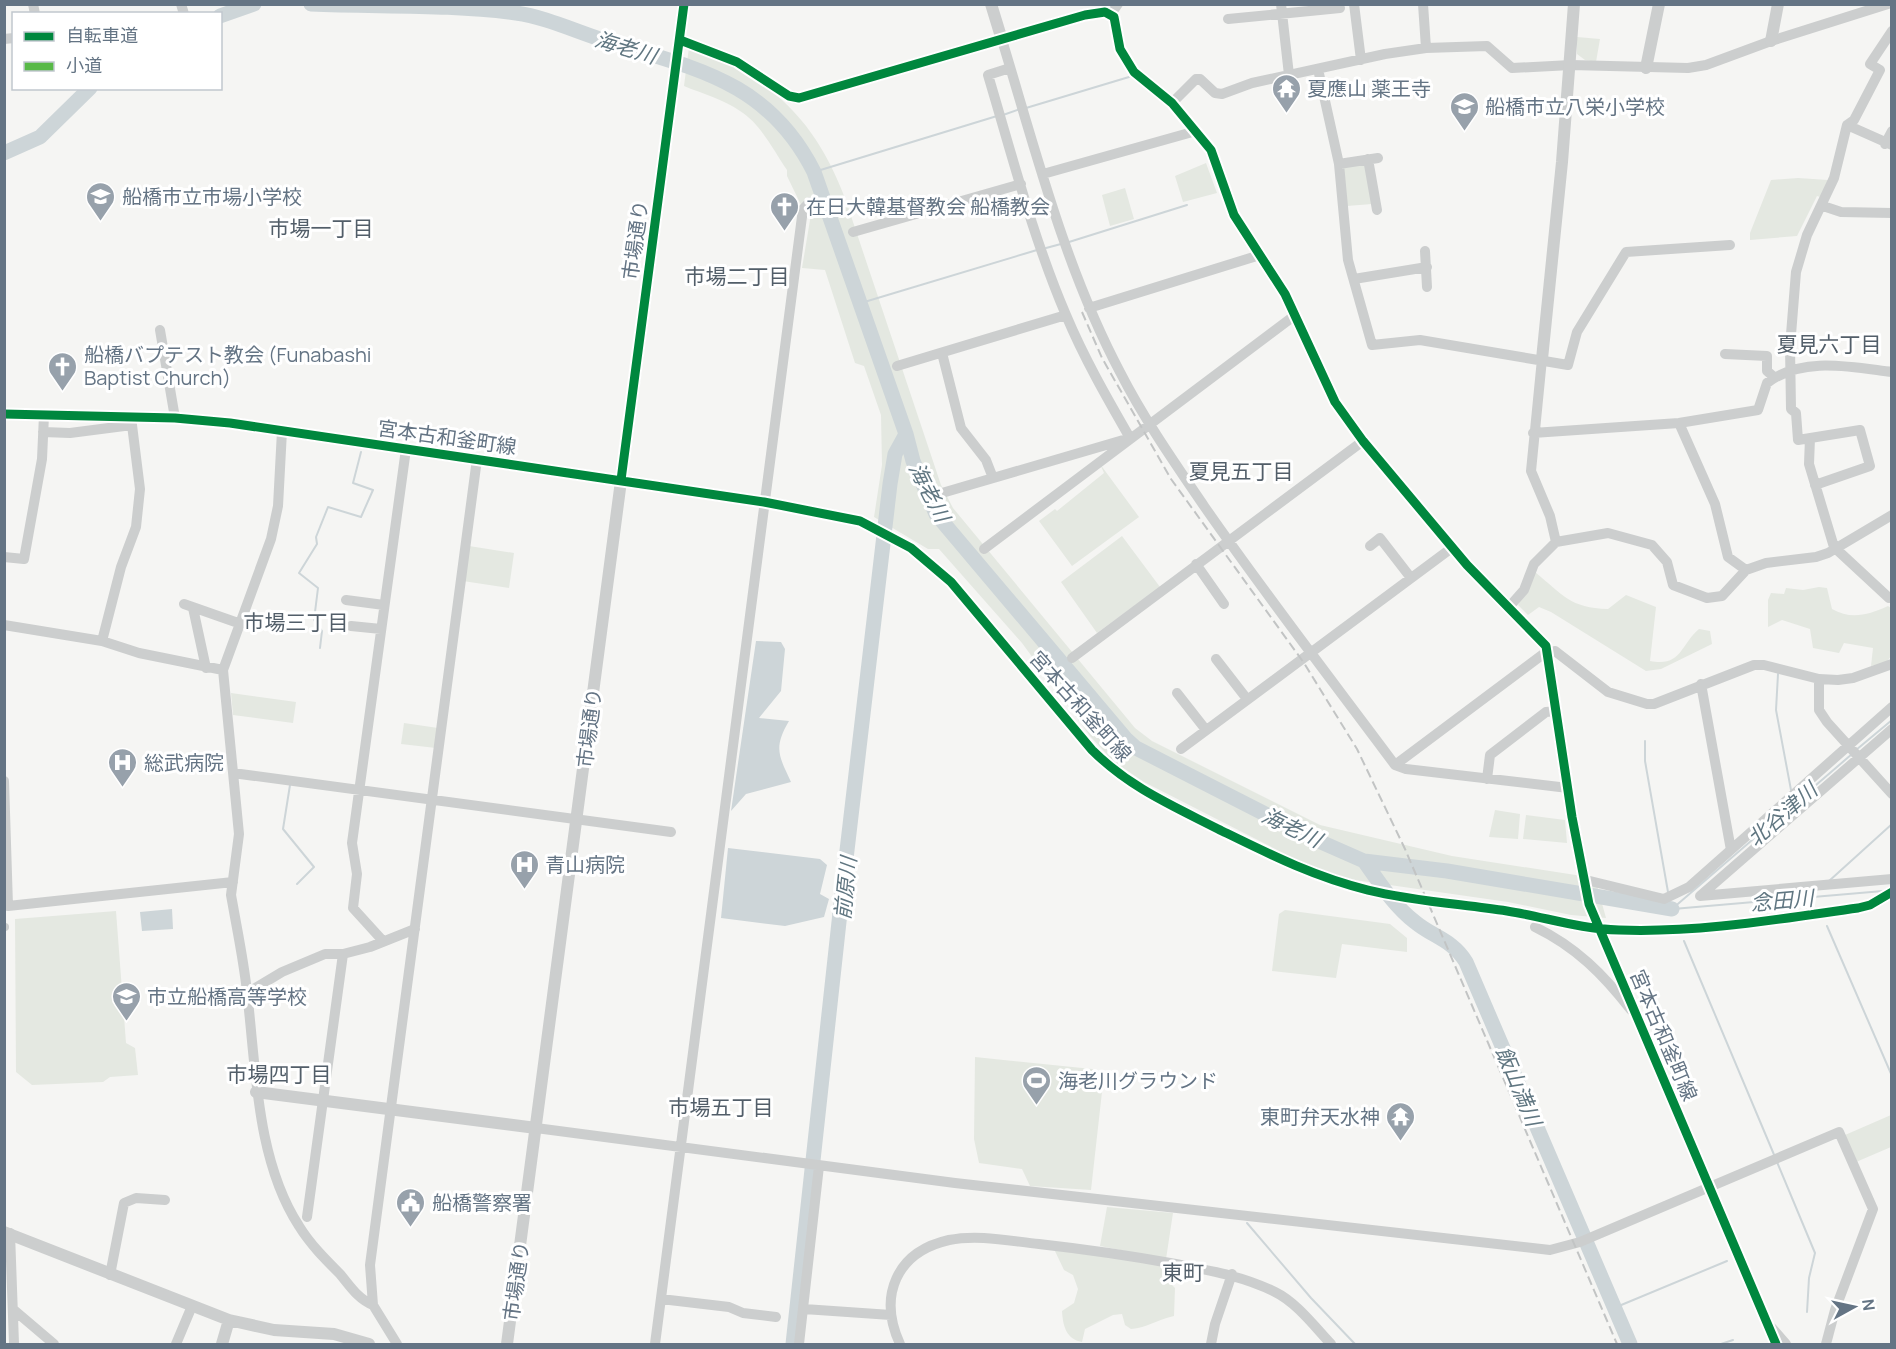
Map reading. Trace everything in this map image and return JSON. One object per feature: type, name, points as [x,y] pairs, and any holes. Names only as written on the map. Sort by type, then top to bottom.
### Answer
[{"type":"street","name":"市場通り","points":[[507,1344],[684,4]]},
{"type":"street","points":[[991,4],[1043,174],[1089,308],[1149,426],[1228,541],[1395,765],[1407,769],[1568,788]]},
{"type":"street","points":[[1354,4],[1361,60]]},
{"type":"street","points":[[1423,4],[1426,48]]},
{"type":"street","points":[[1556,542],[1550,516],[1531,471],[1574,4]]},
{"type":"street","points":[[1646,68],[1659,4]]},
{"type":"street","points":[[1771,40],[1778,4]]},
{"type":"street","points":[[1172,103],[1196,79],[1200,79],[1215,93],[1222,94],[1289,75],[1426,48],[1487,46],[1512,68],[1570,64],[1688,68],[1706,65],[1771,40],[1888,4]]},
{"type":"street","points":[[1228,19],[1282,10],[1340,8]]},
{"type":"street","points":[[680,40],[737,62],[789,96],[799,98],[1085,15],[1114,9],[1120,49],[1134,72],[1172,103],[1211,150],[1234,215],[1285,294],[1330,393],[1363,441],[1474,574],[1539,636],[1548,652]]},
{"type":"street","points":[[1282,10],[1289,75]]},
{"type":"street","points":[[1815,485],[1870,466],[1860,430],[1798,440],[1796,413],[1791,409],[1790,370],[1798,263],[1807,235],[1823,206],[1837,168],[1847,125],[1854,120],[1880,70],[1870,64],[1892,31]]},
{"type":"street","points":[[1010,68],[988,75],[1021,184],[1066,315],[1097,380],[1130,438]]},
{"type":"street","points":[[1318,69],[1339,164],[1346,219],[1345,239],[1372,345],[1420,340],[1569,363],[1572,341],[1626,252],[1730,245]]},
{"type":"street","points":[[1847,125],[1888,144],[1892,131]]},
{"type":"street","points":[[1043,174],[1196,131]]},
{"type":"street","points":[[1339,164],[1373,159],[1377,210]]},
{"type":"street","points":[[853,232],[1021,184]]},
{"type":"street","points":[[655,1344],[803,209],[810,202]]},
{"type":"street","points":[[1823,206],[1841,212],[1892,213]]},
{"type":"street","points":[[1425,250],[1427,287]]},
{"type":"street","points":[[1089,308],[1260,255]]},
{"type":"street","points":[[1354,279],[1427,267]]},
{"type":"street","points":[[897,366],[1066,315]]},
{"type":"street","points":[[984,549],[1294,316]]},
{"type":"street","points":[[160,330],[175,418]]},
{"type":"street","points":[[942,353],[961,428],[986,460],[993,478]]},
{"type":"street","points":[[1725,354],[1767,356],[1767,371],[1774,377]]},
{"type":"street","points":[[1533,433],[1679,423],[1758,410],[1767,383],[1790,370],[1832,365],[1892,372]]},
{"type":"street","name":"宮本古和釜町線","points":[[4,414],[131,421],[175,418],[282,431],[621,480],[839,516],[884,533],[927,561],[951,582],[1092,750],[1118,775],[1143,791],[1283,862],[1323,877],[1382,893],[1509,911],[1600,929]]},
{"type":"street","points":[[4,557],[24,559],[42,459],[44,415]]},
{"type":"street","points":[[44,432],[70,433],[131,421],[140,489],[136,527],[121,567],[102,641]]},
{"type":"street","points":[[1679,423],[1712,495],[1728,556],[1746,570]]},
{"type":"street","points":[[282,431],[278,506],[270,543],[223,670],[239,834],[233,882],[233,906],[248,993],[256,1092],[266,1143],[294,1218],[321,1256],[363,1301],[373,1305]]},
{"type":"street","points":[[942,494],[1130,438]]},
{"type":"street","points":[[1810,438],[1809,464],[1834,547],[1889,598]]},
{"type":"street","points":[[1072,658],[1363,441]]},
{"type":"street","points":[[383,941],[353,908],[357,874],[352,843],[406,449]]},
{"type":"street","points":[[397,1344],[373,1305],[370,1265],[392,1109],[430,799],[477,459]]},
{"type":"street","points":[[1509,607],[1524,590],[1534,564],[1556,542],[1608,533],[1638,539],[1652,545],[1662,555],[1673,585],[1707,598],[1725,595],[1746,570],[1766,563],[1816,557],[1828,553],[1834,547],[1892,515]]},
{"type":"street","points":[[1370,546],[1380,538],[1411,578]]},
{"type":"street","points":[[1181,749],[1453,547]]},
{"type":"street","points":[[1196,564],[1224,604]]},
{"type":"street","points":[[346,600],[384,606]]},
{"type":"street","points":[[206,668],[188,606],[241,624]]},
{"type":"street","points":[[4,626],[102,641],[139,653],[223,670]]},
{"type":"street","points":[[351,626],[381,629]]},
{"type":"street","points":[[1395,765],[1548,652],[1559,653],[1608,692],[1647,704],[1654,704],[1754,665],[1764,664],[1819,679],[1853,678],[1892,664]]},
{"type":"street","name":"宮本古和釜町線","points":[[1548,652],[1568,788],[1589,904],[1776,1344]]},
{"type":"street","points":[[1216,659],[1247,699]]},
{"type":"street","points":[[1819,679],[1819,710],[1892,794]]},
{"type":"street","points":[[1701,684],[1731,850]]},
{"type":"street","points":[[1177,693],[1206,730]]},
{"type":"street","points":[[1892,707],[1853,750],[1700,896],[1892,879]]},
{"type":"street","points":[[1487,779],[1490,755],[1546,712],[1557,711]]},
{"type":"street","points":[[1587,884],[1664,899],[1689,887],[1853,750],[1892,729]]},
{"type":"street","points":[[233,773],[671,832]]},
{"type":"street","points":[[4,781],[8,906],[233,882]]},
{"type":"street","points":[[1600,929],[1681,929],[1751,922],[1858,908],[1870,905],[1891,893]]},
{"type":"street","points":[[1535,927],[1569,946],[1590,963],[1636,1015]]},
{"type":"street","points":[[248,993],[282,972],[325,954],[343,954],[415,929]]},
{"type":"street","points":[[307,1217],[321,1100],[343,954]]},
{"type":"street","points":[[256,1092],[680,1146],[818,1166],[1253,1218],[1550,1250],[1584,1239],[1839,1132],[1873,1209],[1835,1310],[1826,1344]]},
{"type":"street","points":[[799,1344],[818,1166]]},
{"type":"street","points":[[110,1275],[124,1203],[136,1198],[165,1200]]},
{"type":"street","points":[[14,1344],[14,1310],[8,1233],[229,1320],[324,1339],[369,1344]]},
{"type":"street","points":[[900,1344],[891,1315],[893,1281],[908,1260],[921,1250],[949,1240],[973,1237],[1095,1250],[1232,1274],[1278,1293],[1331,1344]]},
{"type":"street","points":[[1211,1344],[1215,1324],[1232,1274]]},
{"type":"street","points":[[661,1299],[729,1307],[743,1313],[776,1317]]},
{"type":"street","points":[[176,1344],[192,1306]]},
{"type":"street","points":[[804,1309],[891,1315]]},
{"type":"street","points":[[14,1310],[54,1344]]},
{"type":"street","points":[[1765,1318],[1786,1344]]},
{"type":"street","points":[[222,1344],[229,1320]]},
{"type":"shaded area","points":[[1577,37],[1600,39],[1596,62],[1585,60],[1577,54]]},
{"type":"shaded area","points":[[689,47],[718,59],[766,87],[787,104],[820,147],[846,201],[941,485],[953,508],[1135,728],[1152,741],[1320,825],[1452,856],[1595,878],[1606,918],[1571,915],[1508,902],[1355,880],[1319,870],[1144,782],[1113,761],[1090,736],[1022,643],[939,549],[928,549],[874,517],[882,465],[881,415],[864,366],[855,363],[825,270],[802,268],[811,214],[809,202],[802,207],[787,176],[787,170],[766,138],[747,116],[727,103],[684,86]]},
{"type":"shaded area","points":[[1365,162],[1372,204],[1347,206],[1343,168]]},
{"type":"shaded area","points":[[1206,163],[1217,193],[1183,202],[1175,176]]},
{"type":"shaded area","points":[[1798,178],[1828,180],[1824,198],[1817,196],[1797,236],[1750,240],[1750,233],[1771,180]]},
{"type":"shaded area","points":[[1125,188],[1134,219],[1110,226],[1102,195]]},
{"type":"shaded area","points":[[1100,464],[1139,517],[1072,566],[1039,521],[1055,509],[1057,511],[1104,473]]},
{"type":"shaded area","points":[[1122,536],[1160,587],[1097,633],[1061,582]]},
{"type":"shaded area","points":[[469,546],[514,553],[509,588],[463,581]]},
{"type":"shaded area","points":[[1535,572],[1560,594],[1585,606],[1608,609],[1626,595],[1656,607],[1650,661],[1661,662],[1675,658],[1699,629],[1710,631],[1712,644],[1661,669],[1646,671],[1551,612],[1539,607],[1528,615],[1518,605]]},
{"type":"shaded area","points":[[1786,588],[1803,590],[1827,588],[1832,609],[1839,612],[1860,615],[1888,606],[1891,608],[1891,656],[1886,663],[1871,666],[1873,648],[1844,643],[1839,653],[1813,648],[1810,629],[1782,620],[1768,627],[1768,600],[1771,593],[1784,594]]},
{"type":"shaded area","points":[[756,641],[781,642],[785,649],[781,691],[759,718],[789,721],[779,745],[783,765],[791,782],[746,794],[731,811]]},
{"type":"shaded area","points":[[231,693],[296,702],[293,723],[233,715]]},
{"type":"shaded area","points":[[404,723],[438,728],[436,748],[401,744]]},
{"type":"shaded area","points":[[1495,810],[1520,814],[1518,839],[1489,837]]},
{"type":"shaded area","points":[[1526,815],[1565,820],[1567,843],[1523,839]]},
{"type":"shaded area","points":[[728,848],[820,859],[827,865],[820,894],[829,899],[824,917],[785,926],[721,918]]},
{"type":"shaded area","points":[[172,909],[173,929],[142,931],[140,912]]},
{"type":"shaded area","points":[[1285,910],[1390,924],[1407,938],[1407,952],[1342,944],[1336,978],[1272,971],[1279,914]]},
{"type":"shaded area","points":[[116,911],[126,1043],[135,1048],[138,1075],[110,1077],[103,1082],[32,1085],[16,1072],[15,919]]},
{"type":"shaded area","name":"海老川グラウンド","points":[[975,1057],[1092,1069],[1104,1074],[1091,1190],[1030,1186],[1022,1169],[979,1163],[974,1139]]},
{"type":"shaded area","points":[[1891,1115],[1891,1147],[1856,1162],[1845,1135]]},
{"type":"shaded area","points":[[1107,1207],[1173,1213],[1166,1259],[1100,1246]]},
{"type":"shaded area","points":[[1054,1249],[1168,1266],[1170,1283],[1175,1288],[1174,1316],[1131,1329],[1125,1325],[1122,1314],[1113,1315],[1085,1329],[1082,1342],[1072,1338],[1066,1331],[1062,1311],[1074,1303],[1078,1289],[1073,1275],[1064,1270]]},
{"type":"waterway","name":"海老川","points":[[222,15],[254,4]]},
{"type":"waterway","name":"海老川","points":[[311,4],[465,8],[527,15],[697,70],[751,97],[774,116],[795,141],[814,172],[906,434],[913,461],[936,514],[1136,748],[1314,839],[1364,861],[1447,871],[1672,909]]},
{"type":"waterway","points":[[1026,108],[1129,77]]},
{"type":"waterway","name":"海老川","points":[[4,153],[40,137],[88,90]]},
{"type":"waterway","points":[[1003,115],[1020,109]]},
{"type":"waterway","points":[[814,172],[997,116]]},
{"type":"waterway","points":[[1069,242],[1187,205]]},
{"type":"waterway","points":[[1046,248],[1061,244]]},
{"type":"waterway","points":[[861,303],[1037,250]]},
{"type":"waterway","name":"前原川","points":[[793,1344],[890,484],[895,454],[906,434]]},
{"type":"waterway","points":[[320,648],[322,631],[314,620],[318,588],[299,573],[317,544],[316,537],[328,507],[361,517],[373,490],[353,483],[361,452]]},
{"type":"waterway","points":[[1778,674],[1776,710],[1791,790]]},
{"type":"waterway","name":"北谷津川","points":[[1856,750],[1892,720]]},
{"type":"waterway","points":[[1645,741],[1645,761],[1668,892]]},
{"type":"waterway","name":"北谷津川","points":[[1672,909],[1852,754]]},
{"type":"waterway","points":[[290,785],[283,829],[314,867],[297,884]]},
{"type":"waterway","points":[[1829,881],[1892,824]]},
{"type":"waterway","name":"飯山満川","points":[[1364,861],[1407,916],[1455,949],[1466,962],[1630,1344]]},
{"type":"waterway","name":"念田川","points":[[1673,909],[1883,891]]},
{"type":"waterway","name":"海老川","points":[[1669,901],[1671,909]]},
{"type":"waterway","points":[[1827,926],[1892,1076]]},
{"type":"waterway","points":[[1684,941],[1775,1157]]},
{"type":"waterway","points":[[1777,1162],[1815,1253],[1809,1278],[1807,1312]]},
{"type":"waterway","points":[[1247,1223],[1311,1298],[1355,1344]]},
{"type":"waterway","points":[[1614,1308],[1727,1261]]},
{"type":"waterway","points":[[1721,1344],[1733,1340]]},
{"type":"railway","points":[[1082,312],[1102,358],[1171,479],[1304,663],[1357,749],[1405,849],[1617,1344]]},
{"type":"cycle path","points":[[621,480],[684,4]]},
{"type":"cycle path","points":[[680,40],[737,62],[789,96],[799,98],[1085,15],[1105,12],[1114,17],[1120,49],[1134,72],[1172,103],[1211,150],[1234,215],[1285,294],[1335,402],[1363,441],[1467,565],[1546,646],[1572,817],[1589,904],[1776,1344]]},
{"type":"cycle path","points":[[4,414],[175,418],[230,423],[764,502],[860,521],[911,548],[951,582],[1092,750],[1121,775],[1167,803],[1218,829],[1310,871],[1348,885],[1420,900],[1507,911],[1590,927],[1619,930],[1679,929],[1738,924],[1858,908],[1870,905],[1892,892]]},
{"type":"place","name":"夏應山 薬王寺","points":[[1286,114]]},
{"type":"place","name":"船橋市立八栄小学校","points":[[1464,132]]},
{"type":"place","name":"船橋市立市場小学校","points":[[101,222]]},
{"type":"place","name":"在日大韓基督教会 船橋教会","points":[[785,232]]},
{"type":"place","name":"船橋バプテスト教会 (Funabashi Baptist Church)","points":[[63,392]]},
{"type":"place","name":"総武病院","points":[[123,788]]},
{"type":"place","name":"青山病院","points":[[524,890]]},
{"type":"place","name":"市立船橋高等学校","points":[[126,1022]]},
{"type":"place","name":"海老川グラウンド","points":[[1037,1106]]},
{"type":"place","name":"東町弁天水神","points":[[1401,1142]]},
{"type":"place","name":"船橋警察署","points":[[411,1228]]},
{"type":"district","name":"市場一丁目","points":[[321,228]]},
{"type":"district","name":"市場二丁目","points":[[737,276]]},
{"type":"district","name":"夏見六丁目","points":[[1829,344]]},
{"type":"district","name":"夏見五丁目","points":[[1241,471]]},
{"type":"district","name":"市場三丁目","points":[[296,622]]},
{"type":"district","name":"市場四丁目","points":[[279,1074]]},
{"type":"district","name":"市場五丁目","points":[[721,1107]]},
{"type":"district","name":"東町","points":[[1183,1272]]}]
